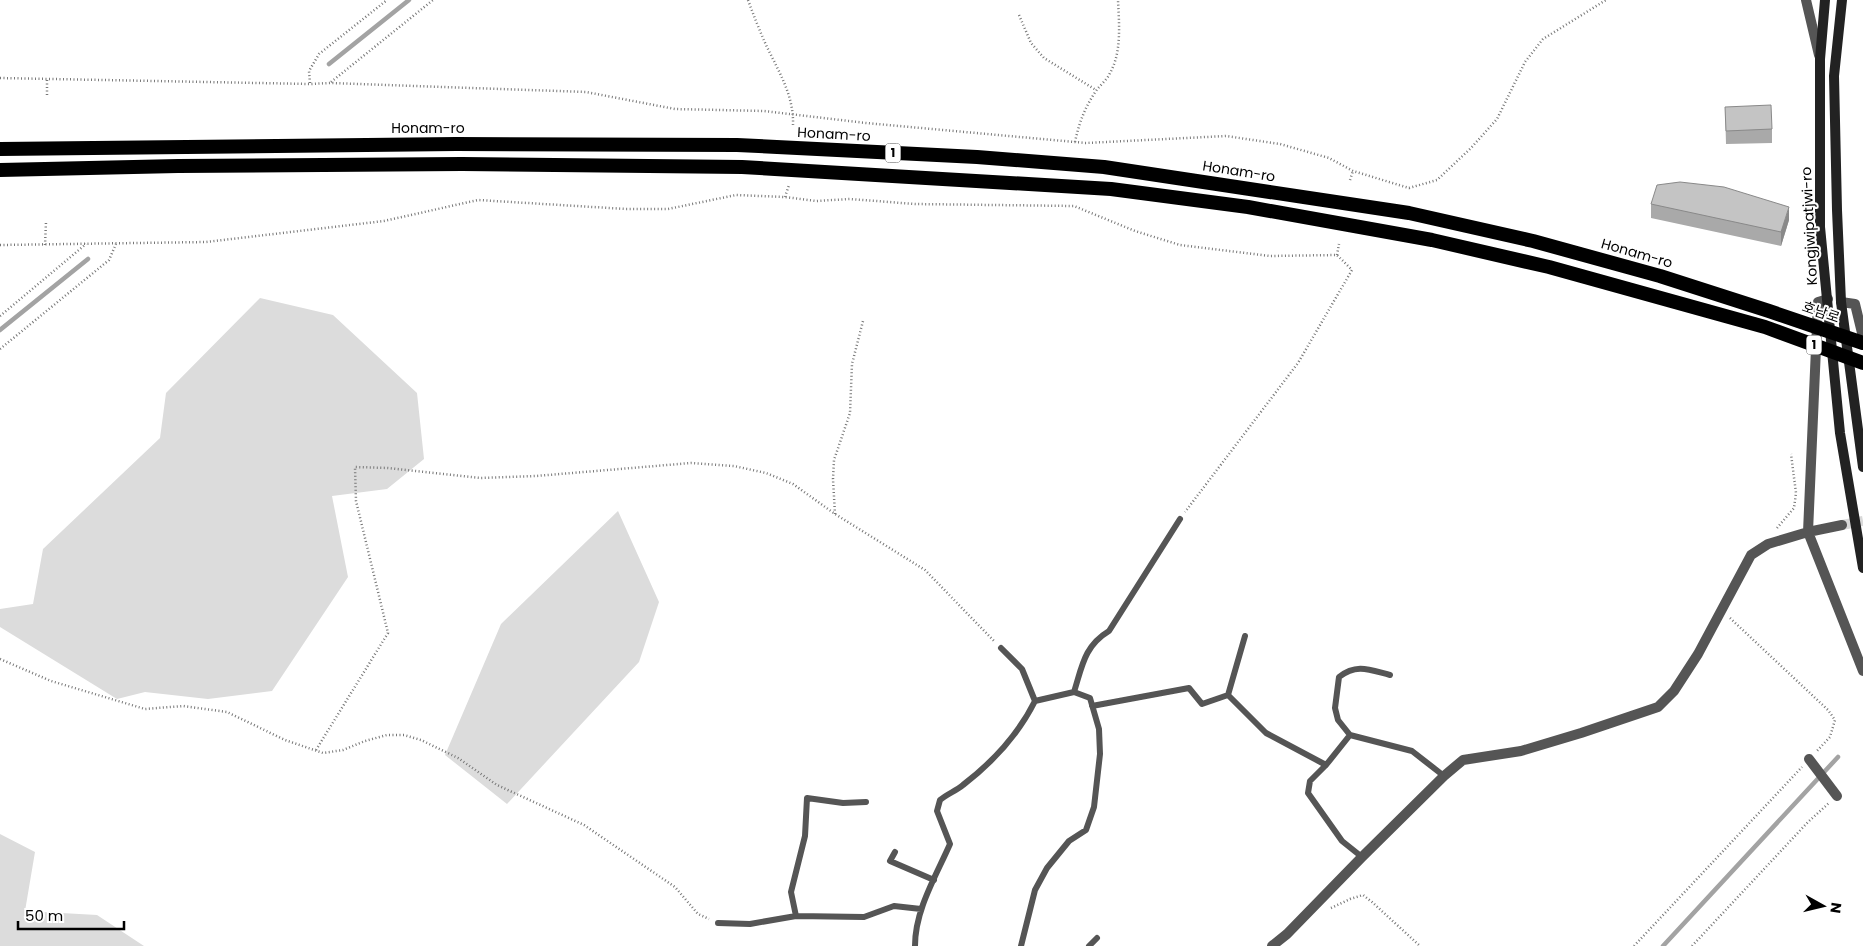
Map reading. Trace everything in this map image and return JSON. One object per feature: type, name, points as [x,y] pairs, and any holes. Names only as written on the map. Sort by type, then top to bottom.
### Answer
[{"type":"highway","name":"Honam-ro","points":[[0,149],[447,144],[737,145],[977,157],[1104,167],[1409,213],[1533,241],[1660,276],[1769,311]]},
{"type":"highway","name":"1","points":[[0,170],[178,166],[462,164],[742,167],[1111,189],[1248,207],[1432,240],[1549,267],[1765,326],[1863,363]]},
{"type":"highway","name":"호남로","points":[[1769,311],[1863,343]]},
{"type":"main road","name":"Kongjwipatjwi-ro","points":[[1825,0],[1820,59],[1820,227],[1840,433],[1863,568]]},
{"type":"main road","name":"Kongjwipatjwi-ro","points":[[1842,0],[1834,76],[1841,302],[1863,467]]},
{"type":"street","points":[[1806,0],[1820,59]]},
{"type":"street","points":[[1828,299],[1818,302],[1808,532],[1863,671]]},
{"type":"street","points":[[1841,302],[1855,304],[1863,337]]},
{"type":"street","points":[[1272,946],[1287,934],[1362,856],[1463,760],[1521,751],[1582,733],[1658,706],[1674,691],[1694,661],[1751,555],[1768,544],[1808,532],[1842,525]]},
{"type":"street","points":[[1811,763],[1837,796]]},
{"type":"lane","points":[[1074,692],[1086,653],[1097,638],[1109,632],[1180,519]]},
{"type":"lane","points":[[1228,696],[1245,636]]},
{"type":"lane","points":[[1001,648],[1022,669],[1035,701]]},
{"type":"lane","points":[[1390,675],[1362,668],[1348,670],[1339,678],[1335,708],[1338,720],[1350,735],[1412,751],[1444,776]]},
{"type":"lane","points":[[1092,706],[1189,688],[1202,704],[1228,696]]},
{"type":"lane","points":[[915,946],[915,935],[921,909],[950,844],[938,811],[940,800],[961,787],[997,756],[1011,739],[1035,701],[1074,692],[1090,698],[1099,729],[1100,745],[1094,807],[1086,830],[1069,841],[1046,868],[1035,890],[1021,946]]},
{"type":"lane","points":[[1228,696],[1266,733],[1326,765]]},
{"type":"lane","points":[[1350,735],[1326,765],[1310,781],[1308,793],[1342,841],[1362,856]]},
{"type":"lane","points":[[796,916],[791,892],[804,836],[807,798],[843,803],[866,802]]},
{"type":"lane","points":[[895,852],[890,860],[934,880]]},
{"type":"lane","points":[[718,923],[750,924],[796,916],[864,917],[894,906],[921,909]]},
{"type":"lane","points":[[1089,946],[1097,938]]},
{"type":"path","points":[[310,84],[309,71],[319,54],[387,0]]},
{"type":"path","points":[[330,82],[433,0]]},
{"type":"path","points":[[748,0],[766,46],[786,88],[793,114],[793,125]]},
{"type":"path","points":[[1075,142],[1085,109],[1110,73],[1117,56],[1119,31],[1118,0]]},
{"type":"path","points":[[0,78],[310,84],[330,82],[586,92],[675,109],[764,111],[866,123],[1086,143],[1226,136],[1280,144],[1329,158],[1353,171],[1409,188],[1437,180],[1471,148],[1497,119],[1525,62],[1543,39],[1606,0]]},
{"type":"path","points":[[1019,16],[1031,42],[1044,58],[1096,91]]},
{"type":"path","points":[[47,80],[47,96]]},
{"type":"path","points":[[1350,180],[1353,171]]},
{"type":"path","points":[[785,197],[789,185]]},
{"type":"path","points":[[0,245],[206,242],[384,221],[478,200],[626,209],[668,209],[736,195],[785,197],[816,201],[850,199],[914,204],[1074,206],[1135,231],[1180,245],[1270,256],[1337,255],[1352,270],[1303,354],[1180,519]]},
{"type":"path","points":[[45,245],[46,222]]},
{"type":"path","points":[[0,349],[109,260],[116,243]]},
{"type":"path","points":[[0,316],[86,244]]},
{"type":"path","points":[[1337,255],[1339,244]]},
{"type":"path","points":[[835,514],[834,460],[850,414],[852,364],[863,321]]},
{"type":"path","points":[[1768,544],[1774,531],[1794,508],[1796,493],[1791,454]]},
{"type":"path","points":[[316,750],[388,634],[356,501],[355,467],[388,468],[481,478],[536,476],[691,463],[734,466],[766,473],[794,484],[835,514],[925,570],[1001,648]]},
{"type":"path","points":[[1634,946],[1811,763],[1830,737],[1835,720],[1828,710],[1722,610]]},
{"type":"path","points":[[0,660],[51,681],[145,709],[183,706],[227,712],[285,740],[323,753],[343,750],[388,735],[404,735],[420,740],[458,758],[497,785],[584,825],[675,887],[698,914],[718,923]]},
{"type":"path","points":[[1692,946],[1808,822],[1837,796]]},
{"type":"path","points":[[1314,906],[1324,911],[1363,895],[1420,946]]},
{"type":"shaded area","points":[[260,298],[333,315],[417,393],[424,459],[387,489],[332,496],[348,577],[272,691],[208,699],[145,692],[117,699],[0,627],[0,609],[33,604],[43,549],[160,438],[166,393]]},
{"type":"shaded area","points":[[618,511],[659,602],[639,662],[507,804],[445,755],[501,624]]},
{"type":"shaded area","points":[[0,834],[35,852],[25,911],[97,915],[144,946],[0,946]]},
{"type":"building","points":[[1771,105],[1772,129],[1726,131],[1725,107]]},
{"type":"building","points":[[1680,182],[1724,187],[1789,207],[1781,232],[1651,204],[1657,185]]},
{"type":"waterway","points":[[329,64],[409,0]]},
{"type":"waterway","points":[[0,330],[88,259]]},
{"type":"waterway","points":[[1663,946],[1838,757]]},
{"type":"tunnel","points":[[1842,525],[1863,521]]}]
